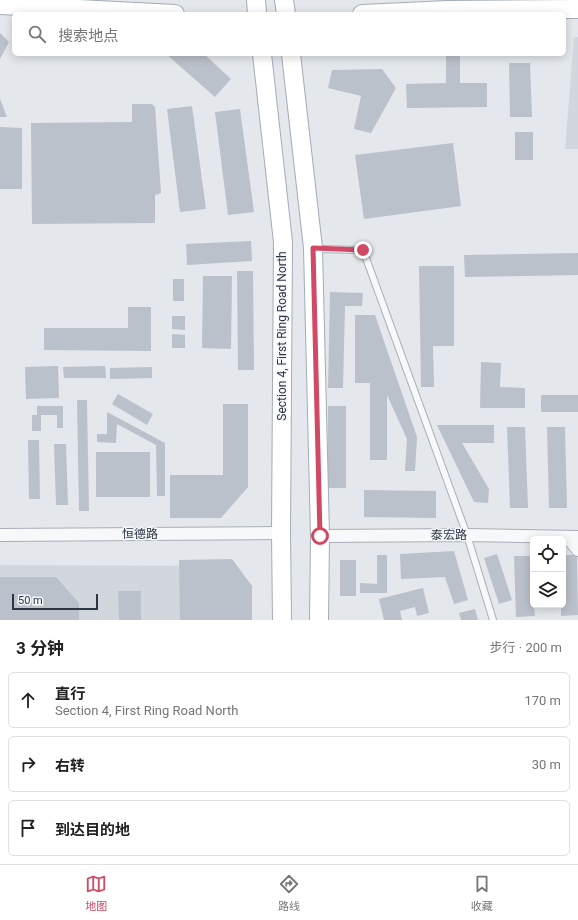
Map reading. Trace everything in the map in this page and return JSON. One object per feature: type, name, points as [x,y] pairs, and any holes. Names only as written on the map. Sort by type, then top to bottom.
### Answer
[{"type":"main road","points":[[256,0],[257,12]]},
{"type":"main road","points":[[284,0],[286,12]]},
{"type":"main road","points":[[0,4],[140,12]]},
{"type":"main road","points":[[405,12],[448,10],[578,9]]},
{"type":"main road","name":"Section 4, First Ring Road North","points":[[262,56],[283,242],[281,533],[282,620]]},
{"type":"main road","points":[[291,56],[313,248],[320,536],[319,620]]},
{"type":"street","name":"恒德路","points":[[0,535],[281,533]]},
{"type":"street","name":"泰宏路","points":[[320,536],[467,535],[572,537]]},
{"type":"street","points":[[572,537],[578,550]]},
{"type":"lane","points":[[313,248],[363,250],[467,535],[493,620]]},
{"type":"shaded area","points":[[574,37],[578,37],[578,149],[565,149]]},
{"type":"shaded area","points":[[0,565],[228,566],[231,620],[0,620]]},
{"type":"building","points":[[0,33],[9,42],[0,59]]},
{"type":"building","points":[[168,56],[206,56],[231,79],[215,97]]},
{"type":"building","points":[[446,56],[460,56],[460,83],[487,83],[487,107],[407,108],[406,84],[446,83]]},
{"type":"building","points":[[509,63],[530,63],[532,117],[510,117]]},
{"type":"building","points":[[382,69],[396,88],[371,133],[354,129],[361,96],[328,88],[332,70]]},
{"type":"building","points":[[0,99],[7,117],[0,117]]},
{"type":"building","points":[[132,104],[152,104],[155,107],[161,193],[155,195],[155,223],[32,224],[31,123],[132,122]]},
{"type":"building","points":[[192,106],[206,209],[180,212],[167,109]]},
{"type":"building","points":[[240,109],[254,212],[228,215],[215,112]]},
{"type":"building","points":[[0,127],[22,128],[22,189],[0,189]]},
{"type":"building","points":[[515,132],[533,132],[533,160],[515,160]]},
{"type":"building","points":[[453,143],[461,206],[364,219],[355,155]]},
{"type":"building","points":[[251,241],[252,261],[187,265],[186,244]]},
{"type":"building","points":[[578,253],[578,275],[465,277],[464,255]]},
{"type":"building","points":[[419,266],[454,266],[454,346],[433,346],[434,387],[421,387]]},
{"type":"building","points":[[237,271],[253,271],[254,370],[238,370]]},
{"type":"building","points":[[203,276],[232,276],[231,349],[202,348]]},
{"type":"building","points":[[173,279],[184,279],[184,301],[173,301]]},
{"type":"building","points":[[330,292],[363,293],[362,306],[345,306],[343,388],[328,388]]},
{"type":"building","points":[[128,307],[151,307],[151,351],[44,350],[44,328],[128,328]]},
{"type":"building","points":[[355,315],[375,315],[417,437],[415,471],[405,471],[407,439],[387,395],[387,460],[370,460],[370,383],[355,383]]},
{"type":"building","points":[[172,316],[185,316],[185,330],[172,329]]},
{"type":"building","points":[[172,334],[185,335],[185,348],[172,348]]},
{"type":"building","points":[[481,362],[501,363],[500,387],[525,388],[525,408],[480,408]]},
{"type":"building","points":[[58,366],[59,398],[26,399],[25,367]]},
{"type":"building","points":[[105,366],[106,378],[64,378],[63,367]]},
{"type":"building","points":[[152,367],[152,378],[110,379],[110,368]]},
{"type":"building","points":[[118,394],[153,414],[147,425],[112,404]]},
{"type":"building","points":[[541,395],[578,395],[578,412],[541,412]]},
{"type":"building","points":[[77,400],[87,400],[89,511],[79,511]]},
{"type":"building","points":[[223,404],[248,404],[248,487],[221,518],[170,518],[170,475],[223,475]]},
{"type":"building","points":[[37,406],[63,406],[63,428],[57,428],[57,415],[41,415],[41,431],[32,431],[32,415],[37,415]]},
{"type":"building","points":[[328,406],[346,406],[346,488],[328,488]]},
{"type":"building","points":[[107,412],[165,443],[165,496],[157,496],[156,445],[117,424],[116,443],[97,442],[97,434],[107,434]]},
{"type":"building","points":[[437,425],[494,425],[494,443],[462,443],[489,489],[488,503],[474,502]]},
{"type":"building","points":[[507,427],[525,427],[528,508],[510,508]]},
{"type":"building","points":[[547,427],[565,427],[567,508],[549,508]]},
{"type":"building","points":[[28,440],[39,440],[40,499],[29,499]]},
{"type":"building","points":[[54,444],[66,444],[68,505],[56,505]]},
{"type":"building","points":[[96,452],[150,452],[150,497],[96,497]]},
{"type":"building","points":[[364,490],[436,491],[436,518],[364,517]]},
{"type":"building","points":[[454,551],[468,600],[454,604],[445,577],[401,579],[400,554]]},
{"type":"building","points":[[497,554],[512,600],[499,604],[484,558]]},
{"type":"building","points":[[377,555],[387,555],[387,593],[360,593],[360,583],[377,584]]},
{"type":"building","points":[[566,555],[577,555],[578,615],[561,616],[561,608],[566,608]]},
{"type":"building","points":[[514,556],[530,556],[530,608],[534,608],[535,616],[516,617]]},
{"type":"building","points":[[232,559],[252,586],[252,620],[180,620],[179,560]]},
{"type":"building","points":[[340,560],[356,560],[356,596],[340,596]]},
{"type":"building","points":[[0,577],[56,577],[79,603],[79,620],[0,620]]},
{"type":"building","points":[[423,588],[429,613],[417,616],[415,607],[400,611],[402,620],[384,620],[379,599]]},
{"type":"building","points":[[118,591],[141,591],[141,620],[119,620]]},
{"type":"building","points":[[475,609],[478,620],[461,620],[459,613]]},
{"type":"route","points":[[320,536],[313,248],[363,250]]}]
